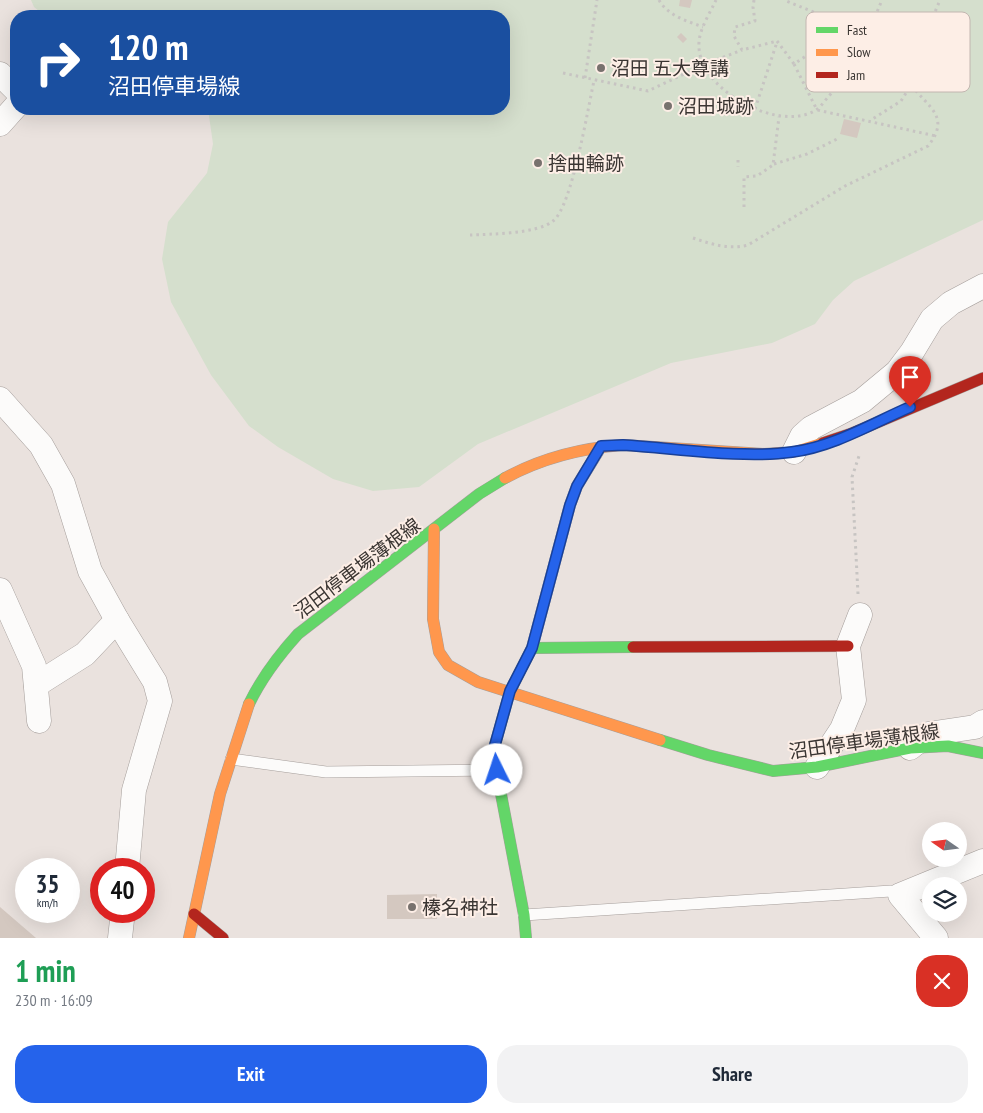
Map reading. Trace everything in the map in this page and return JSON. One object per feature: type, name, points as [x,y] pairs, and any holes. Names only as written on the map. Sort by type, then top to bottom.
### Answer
[{"type":"main road","points":[[434,529],[500,480],[544,460],[601,446],[623,445],[764,454],[794,452],[850,434],[983,378]]},
{"type":"main road","name":"沼田停車場薄根線","points":[[434,529],[434,632],[444,662],[459,673],[478,682],[708,755],[773,771],[817,767],[910,748],[948,746],[983,753]]},
{"type":"main road","name":"沼田停車場薄根線","points":[[189,938],[206,852],[230,758],[246,711],[259,682],[279,655],[298,634],[320,615],[434,529]]},
{"type":"main road","points":[[526,938],[524,915],[493,752],[510,691],[532,648],[848,646]]},
{"type":"main road","points":[[194,914],[223,938]]},
{"type":"street","points":[[0,74],[10,84]]},
{"type":"street","points":[[0,124],[10,113]]},
{"type":"street","points":[[794,452],[802,436],[811,428],[862,400],[896,372],[912,352],[923,332],[938,314],[951,303],[983,286]]},
{"type":"street","points":[[0,398],[40,445],[63,484],[90,571],[155,682],[160,701],[134,790],[128,858]]},
{"type":"street","points":[[0,590],[34,666],[38,721]]},
{"type":"street","points":[[817,767],[842,729],[854,700],[848,646],[860,615]]},
{"type":"street","points":[[36,685],[85,654],[117,620]]},
{"type":"street","points":[[910,748],[928,734],[975,727],[983,722]]},
{"type":"street","points":[[936,938],[900,896],[983,861]]},
{"type":"street","points":[[120,938],[122,923]]},
{"type":"lane","points":[[532,648],[570,505],[577,486],[601,446]]},
{"type":"lane","points":[[230,758],[326,772],[497,770]]},
{"type":"lane","points":[[524,915],[891,891],[900,896]]},
{"type":"path","points":[[585,78],[597,0]]},
{"type":"path","points":[[659,0],[662,6],[677,17],[703,27]]},
{"type":"path","points":[[716,0],[703,27],[699,43],[703,64],[718,85],[755,109],[779,117],[799,117],[817,110],[832,92]]},
{"type":"path","points":[[742,50],[733,30],[738,25],[756,21],[752,7],[754,0]]},
{"type":"path","points":[[784,0],[815,12]]},
{"type":"path","points":[[877,12],[882,0]]},
{"type":"path","points":[[935,12],[940,0]]},
{"type":"path","points":[[563,73],[648,91],[703,64],[742,50],[778,41]]},
{"type":"path","points":[[778,41],[794,64],[806,88]]},
{"type":"path","points":[[755,109],[778,41]]},
{"type":"path","points":[[794,64],[806,56]]},
{"type":"path","points":[[470,236],[510,233],[542,226],[554,221],[566,197],[594,81]]},
{"type":"path","points":[[808,92],[817,110]]},
{"type":"path","points":[[871,120],[901,101],[907,92]]},
{"type":"path","points":[[693,238],[718,246],[739,248],[748,245],[845,186],[928,146],[936,136],[939,124],[936,113],[917,92]]},
{"type":"path","points":[[817,110],[871,120],[936,136]]},
{"type":"path","points":[[773,165],[779,117]]},
{"type":"path","points":[[744,207],[744,177],[757,176],[773,165],[807,154],[839,138]]},
{"type":"path","points":[[738,160],[738,167]]},
{"type":"path","points":[[850,434],[860,454],[852,476],[860,615]]},
{"type":"green space","points":[[31,0],[983,0],[983,220],[854,281],[833,300],[815,324],[772,343],[671,363],[478,444],[419,487],[373,491],[333,479],[278,447],[249,426],[211,375],[171,302],[162,259],[168,222],[207,173],[213,144],[209,115],[510,115],[510,10],[38,10]]},
{"type":"building","points":[[680,0],[692,0],[690,8],[679,6]]},
{"type":"building","points":[[681,33],[687,39],[683,43],[677,37]]},
{"type":"building","points":[[844,119],[861,123],[857,138],[840,134]]},
{"type":"building","name":"榛名神社","points":[[437,894],[437,919],[387,919],[387,895]]},
{"type":"building","points":[[0,907],[15,920],[15,923],[19,923],[36,938],[0,938]]},
{"type":"traffic: fast","points":[[249,704],[271,667],[298,634],[479,494],[505,478]]},
{"type":"traffic: fast","points":[[526,938],[524,915],[493,752],[510,691],[532,648],[633,647]]},
{"type":"traffic: fast","points":[[660,740],[708,755],[773,771],[817,767],[910,748],[948,746],[983,753]]},
{"type":"traffic: slow","points":[[505,478],[533,465],[562,455],[607,446],[623,445],[764,454],[794,452],[823,443]]},
{"type":"traffic: slow","points":[[434,529],[433,619],[439,652],[448,665],[478,682],[660,740]]},
{"type":"traffic: slow","points":[[189,938],[220,794],[249,704]]},
{"type":"traffic: jam","points":[[823,443],[850,434],[983,378]]},
{"type":"traffic: jam","points":[[633,647],[848,646]]},
{"type":"traffic: jam","points":[[194,914],[223,938]]},
{"type":"place","name":"沼田 五大尊講","points":[[601,68]]},
{"type":"place","name":"沼田城跡","points":[[668,106]]},
{"type":"place","name":"捨曲輪跡","points":[[538,163]]},
{"type":"place","name":"榛名神社","points":[[412,907]]},
{"type":"route","points":[[497,770],[493,752],[510,691],[532,648],[570,505],[577,486],[590,468],[601,446],[623,445],[764,454],[794,452],[850,434],[910,407]]}]
